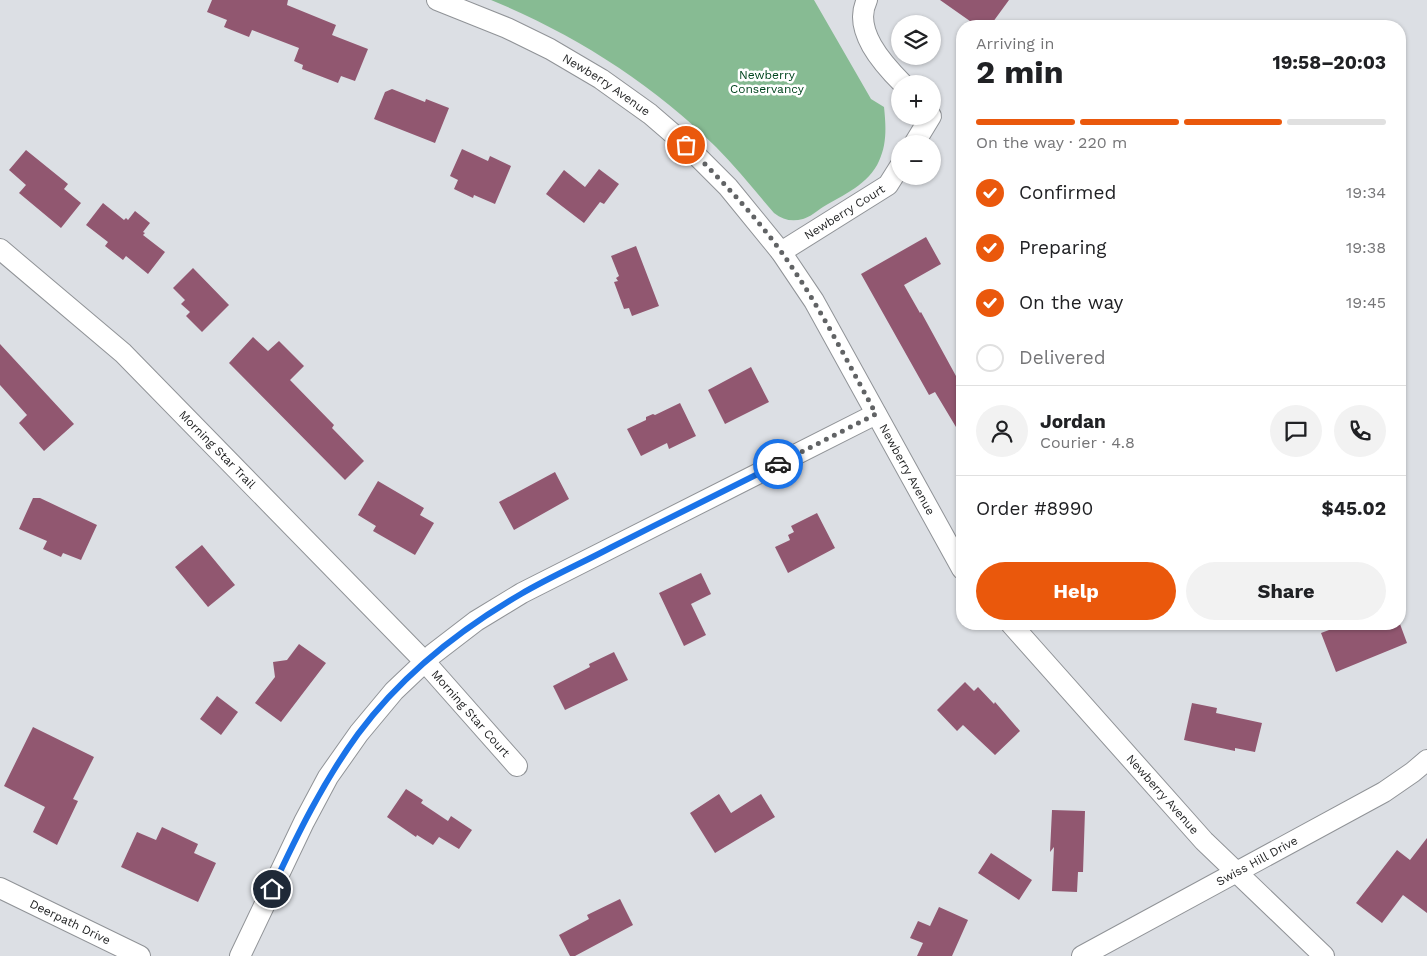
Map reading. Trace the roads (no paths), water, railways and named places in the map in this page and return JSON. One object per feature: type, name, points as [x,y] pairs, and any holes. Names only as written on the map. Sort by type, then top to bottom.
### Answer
[{"type":"street","name":"Newberry Avenue","points":[[438,0],[507,28],[550,49],[601,80],[650,114],[686,145],[728,187],[781,252],[814,301],[956,558]]},
{"type":"street","points":[[867,0],[862,22],[868,39],[895,75]]},
{"type":"street","name":"Newberry Court","points":[[781,252],[888,185],[891,180]]},
{"type":"street","name":"Morning Star Trail","points":[[0,249],[123,353],[425,662]]},
{"type":"street","points":[[240,956],[304,822],[328,777],[359,732],[394,691],[425,662],[476,621],[522,593],[876,414]]},
{"type":"street","name":"Newberry Avenue","points":[[1016,630],[1204,841],[1324,956]]},
{"type":"street","name":"Morning Star Court","points":[[425,662],[517,766]]},
{"type":"street","name":"Swiss Hill Drive","points":[[1082,956],[1384,792],[1427,760]]},
{"type":"street","name":"Deerpath Drive","points":[[0,888],[140,956]]},
{"type":"park label","name":"Newberry Conservancy","points":[[767,82]]}]
